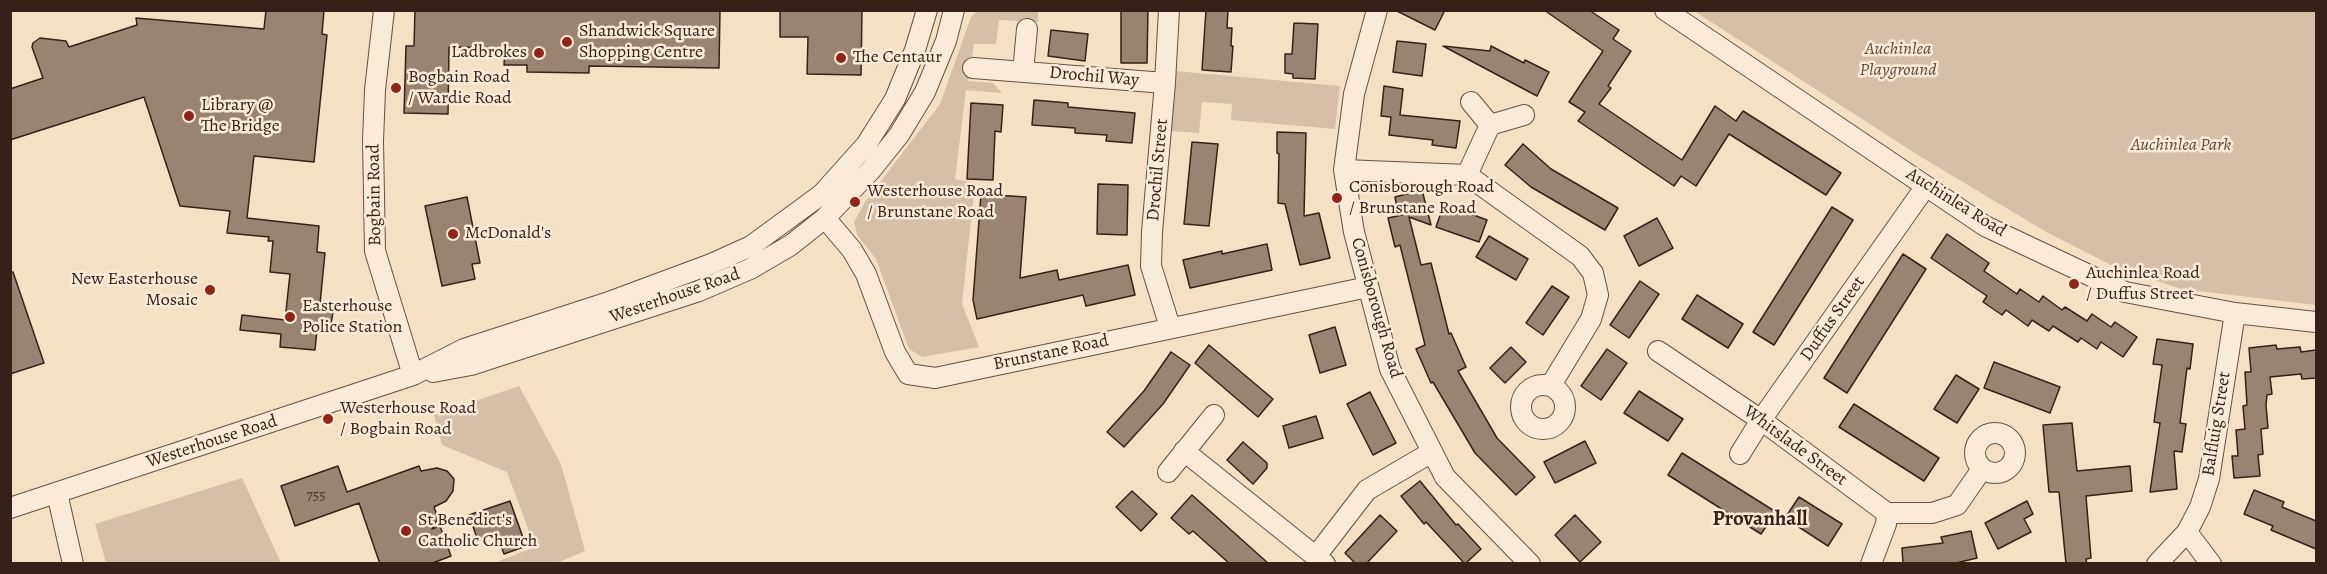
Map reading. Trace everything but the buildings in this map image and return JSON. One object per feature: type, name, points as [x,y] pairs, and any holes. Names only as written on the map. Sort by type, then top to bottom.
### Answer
[{"type":"street","name":"Bogbain Road","points":[[384,10],[375,90],[375,251],[413,375]]},
{"type":"street","name":"Westerhouse Road","points":[[413,375],[464,349],[585,311],[711,264],[751,246],[774,232],[822,194],[866,145],[895,99],[915,50],[927,10]]},
{"type":"street","name":"Westerhouse Road","points":[[10,508],[413,375],[471,365],[699,291],[750,269],[791,245],[825,219],[871,170],[899,135],[928,85],[946,41],[954,10]]},
{"type":"street","name":"Drochil Street","points":[[1169,10],[1166,83],[1151,266],[1170,327]]},
{"type":"street","name":"Conisborough Road","points":[[1377,10],[1354,94],[1344,170],[1354,232],[1390,369],[1445,477],[1530,564]]},
{"type":"street","name":"Auchinlea Road","points":[[1665,10],[1984,226],[2125,292],[2235,313],[2316,322]]},
{"type":"street","name":"Drochil Way","points":[[1023,72],[1027,29]]},
{"type":"street","name":"Drochil Way","points":[[973,68],[1166,83]]},
{"type":"street","points":[[1471,102],[1490,125]]},
{"type":"street","points":[[1467,175],[1490,125],[1524,115]]},
{"type":"street","points":[[1344,170],[1467,175],[1580,256],[1593,273],[1598,296],[1591,319],[1551,385]]},
{"type":"street","name":"Duffus Street","points":[[1740,454],[1761,420],[1926,186]]},
{"type":"street","name":"Brunstane Road","points":[[825,219],[852,250],[866,274],[895,352],[908,374],[936,378],[1368,287]]},
{"type":"street","name":"Balfluig Street","points":[[2157,564],[2187,532],[2200,507],[2209,479],[2235,313]]},
{"type":"street","name":"Whitslade Street","points":[[1658,351],[1761,420],[1887,513]]},
{"type":"street","points":[[1168,472],[1214,415]]},
{"type":"street","points":[[1184,451],[1321,560],[1367,489],[1432,452]]},
{"type":"street","points":[[1871,564],[1886,524],[1887,513],[1932,513],[1957,505],[1982,469]]},
{"type":"street","points":[[57,493],[73,564]]},
{"type":"street","points":[[2187,532],[2211,564]]},
{"type":"green space","points":[[977,11],[1038,11],[1038,22],[999,20],[996,44],[974,44],[968,81],[993,83],[1002,93],[966,90],[955,179],[975,183],[962,304],[979,347],[922,357],[909,349],[876,259],[857,235],[854,222],[865,202],[940,104],[971,17]]},
{"type":"green space","name":"Auchinlea Park","points":[[1694,11],[2316,11],[2316,305],[2181,289],[2115,267],[2048,233],[1921,157]]},
{"type":"green space","points":[[1175,71],[1340,86],[1335,129],[1231,120],[1232,104],[1202,102],[1199,133],[1170,131]]},
{"type":"green space","points":[[519,386],[561,464],[585,551],[557,563],[494,563],[535,547],[507,472],[442,445],[434,415]]},
{"type":"green space","points":[[242,478],[281,563],[106,563],[95,524]]},
{"type":"place","name":"Shandwick Square Shopping Centre","points":[[567,42]]},
{"type":"place","name":"Ladbrokes","points":[[539,53]]},
{"type":"place","name":"The Centaur","points":[[841,58]]},
{"type":"place","name":"Bogbain Road / Wardie Road","points":[[396,88]]},
{"type":"place","name":"Library @ The Bridge","points":[[189,116]]},
{"type":"place","name":"Conisborough Road / Brunstane Road","points":[[1337,198]]},
{"type":"place","name":"Westerhouse Road / Brunstane Road","points":[[855,202]]},
{"type":"place","name":"McDonald's","points":[[453,234]]},
{"type":"place","name":"Auchinlea Road / Duffus Street","points":[[2074,284]]},
{"type":"place","name":"New Easterhouse Mosaic","points":[[210,290]]},
{"type":"place","name":"Easterhouse Police Station","points":[[290,317]]},
{"type":"place","name":"Westerhouse Road / Bogbain Road","points":[[328,419]]},
{"type":"place","name":"St Benedict's Catholic Church","points":[[406,531]]},
{"type":"district","name":"Provanhall","points":[[1760,520]]},
{"type":"park label","name":"Auchinlea Playground","points":[[1898,60]]}]
